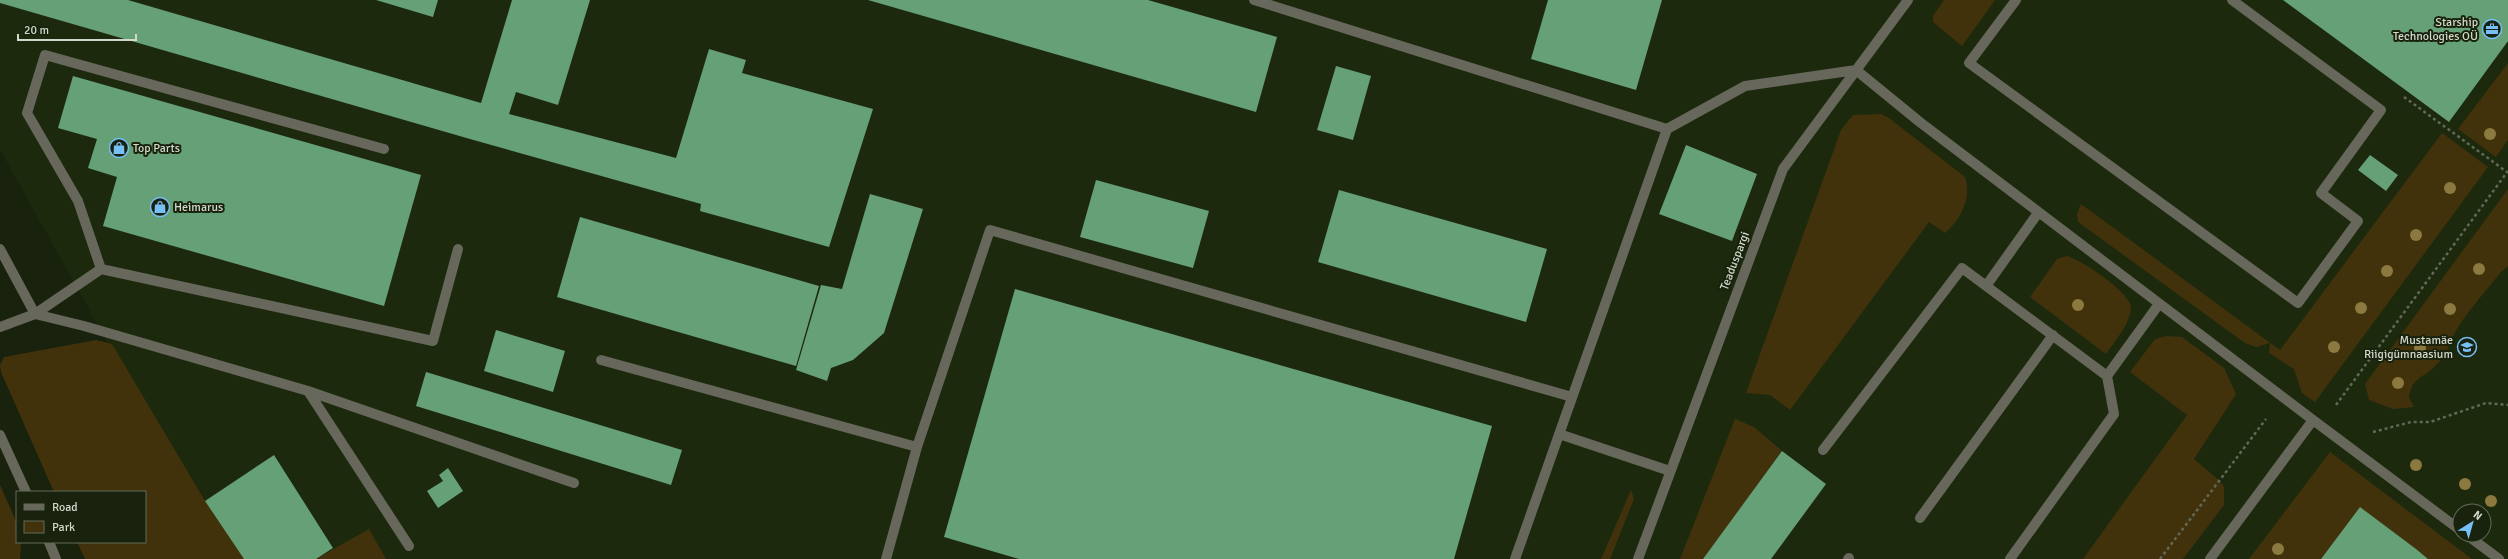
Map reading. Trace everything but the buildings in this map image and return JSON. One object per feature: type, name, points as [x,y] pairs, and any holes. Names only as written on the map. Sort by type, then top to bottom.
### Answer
[{"type":"street","points":[[1254,0],[1667,129]]},
{"type":"street","name":"Teaduspargi","points":[[1638,559],[1783,169],[1908,0]]},
{"type":"street","points":[[2016,0],[1969,63],[2298,303],[2358,222],[2321,193],[2381,110],[2232,0]]},
{"type":"street","points":[[101,269],[78,201],[27,113],[45,55],[384,149]]},
{"type":"street","points":[[1515,559],[1667,129],[1745,86],[1856,70],[1920,123],[2038,213],[2452,524]]},
{"type":"street","points":[[1986,286],[2038,213]]},
{"type":"street","points":[[886,559],[917,447],[990,230],[1572,397]]},
{"type":"street","points":[[0,249],[35,314],[84,326],[308,391],[574,483]]},
{"type":"street","points":[[0,327],[35,314],[101,269],[433,341],[458,249]]},
{"type":"street","points":[[1823,450],[1962,268],[2107,376],[2114,414],[2010,559]]},
{"type":"street","points":[[2107,376],[2159,304]]},
{"type":"street","points":[[1920,518],[2053,335]]},
{"type":"street","points":[[601,360],[917,447]]},
{"type":"street","points":[[308,391],[409,546]]},
{"type":"street","points":[[2210,559],[2313,420]]},
{"type":"street","points":[[1559,434],[1670,471]]},
{"type":"street","points":[[0,436],[26,491]]},
{"type":"street","points":[[49,543],[56,559]]},
{"type":"street","points":[[2478,543],[2499,559]]},
{"type":"path","points":[[2313,420],[2331,412],[2508,171]]},
{"type":"path","points":[[2160,559],[2282,397]]},
{"type":"path","points":[[2366,429],[2374,432],[2411,422],[2430,422],[2486,403],[2508,405]]},
{"type":"shaded area","points":[[0,0],[2508,0],[2508,559],[228,559],[0,150]]},
{"type":"green space","points":[[1944,0],[1995,0],[1962,46],[1933,22],[1933,16]]},
{"type":"green space","points":[[2508,63],[2508,140],[2496,157],[2458,129]]},
{"type":"green space","points":[[1881,114],[1889,118],[1965,177],[1967,193],[1964,208],[1956,221],[1945,233],[1929,222],[1790,410],[1770,395],[1746,393],[1841,130],[1853,115]]},
{"type":"green space","points":[[2442,133],[2488,167],[2315,402],[2302,393],[2294,369],[2269,353],[2270,343],[2256,347],[2245,343],[2078,222],[2077,214],[2081,204],[2280,350]]},
{"type":"green space","points":[[2508,189],[2508,266],[2501,272],[2467,314],[2454,334],[2442,359],[2412,386],[2409,397],[2414,407],[2393,409],[2369,400],[2365,384]]},
{"type":"green space","points":[[2067,256],[2083,263],[2115,286],[2129,302],[2131,308],[2128,320],[2122,332],[2106,354],[2030,297],[2057,259]]},
{"type":"green space","points":[[2167,336],[2182,337],[2224,368],[2236,394],[2194,459],[2220,481],[2224,487],[2224,505],[2183,559],[2083,559],[2187,415],[2130,372],[2155,339]]},
{"type":"green space","points":[[96,340],[112,344],[205,501],[244,559],[85,559],[77,543],[146,543],[146,491],[54,491],[1,372],[0,365],[4,357]]},
{"type":"green space","points":[[1735,419],[1754,427],[1782,451],[1703,559],[1680,559]]},
{"type":"green space","points":[[2330,452],[2472,559],[2428,559],[2360,507],[2321,559],[2249,559]]},
{"type":"green space","points":[[0,485],[16,521],[16,543],[21,543],[20,559],[0,559]]},
{"type":"green space","points":[[1631,490],[1634,499],[1610,559],[1601,559]]},
{"type":"green space","points":[[369,529],[386,559],[316,559]]},
{"type":"place","name":"Starship Technologies OÜ","points":[[2492,29]]},
{"type":"place","name":"Top Parts","points":[[119,148]]},
{"type":"place","name":"Heimarus","points":[[160,207]]},
{"type":"place","name":"Mustamäe Riigigümnaasium","points":[[2467,347]]}]
